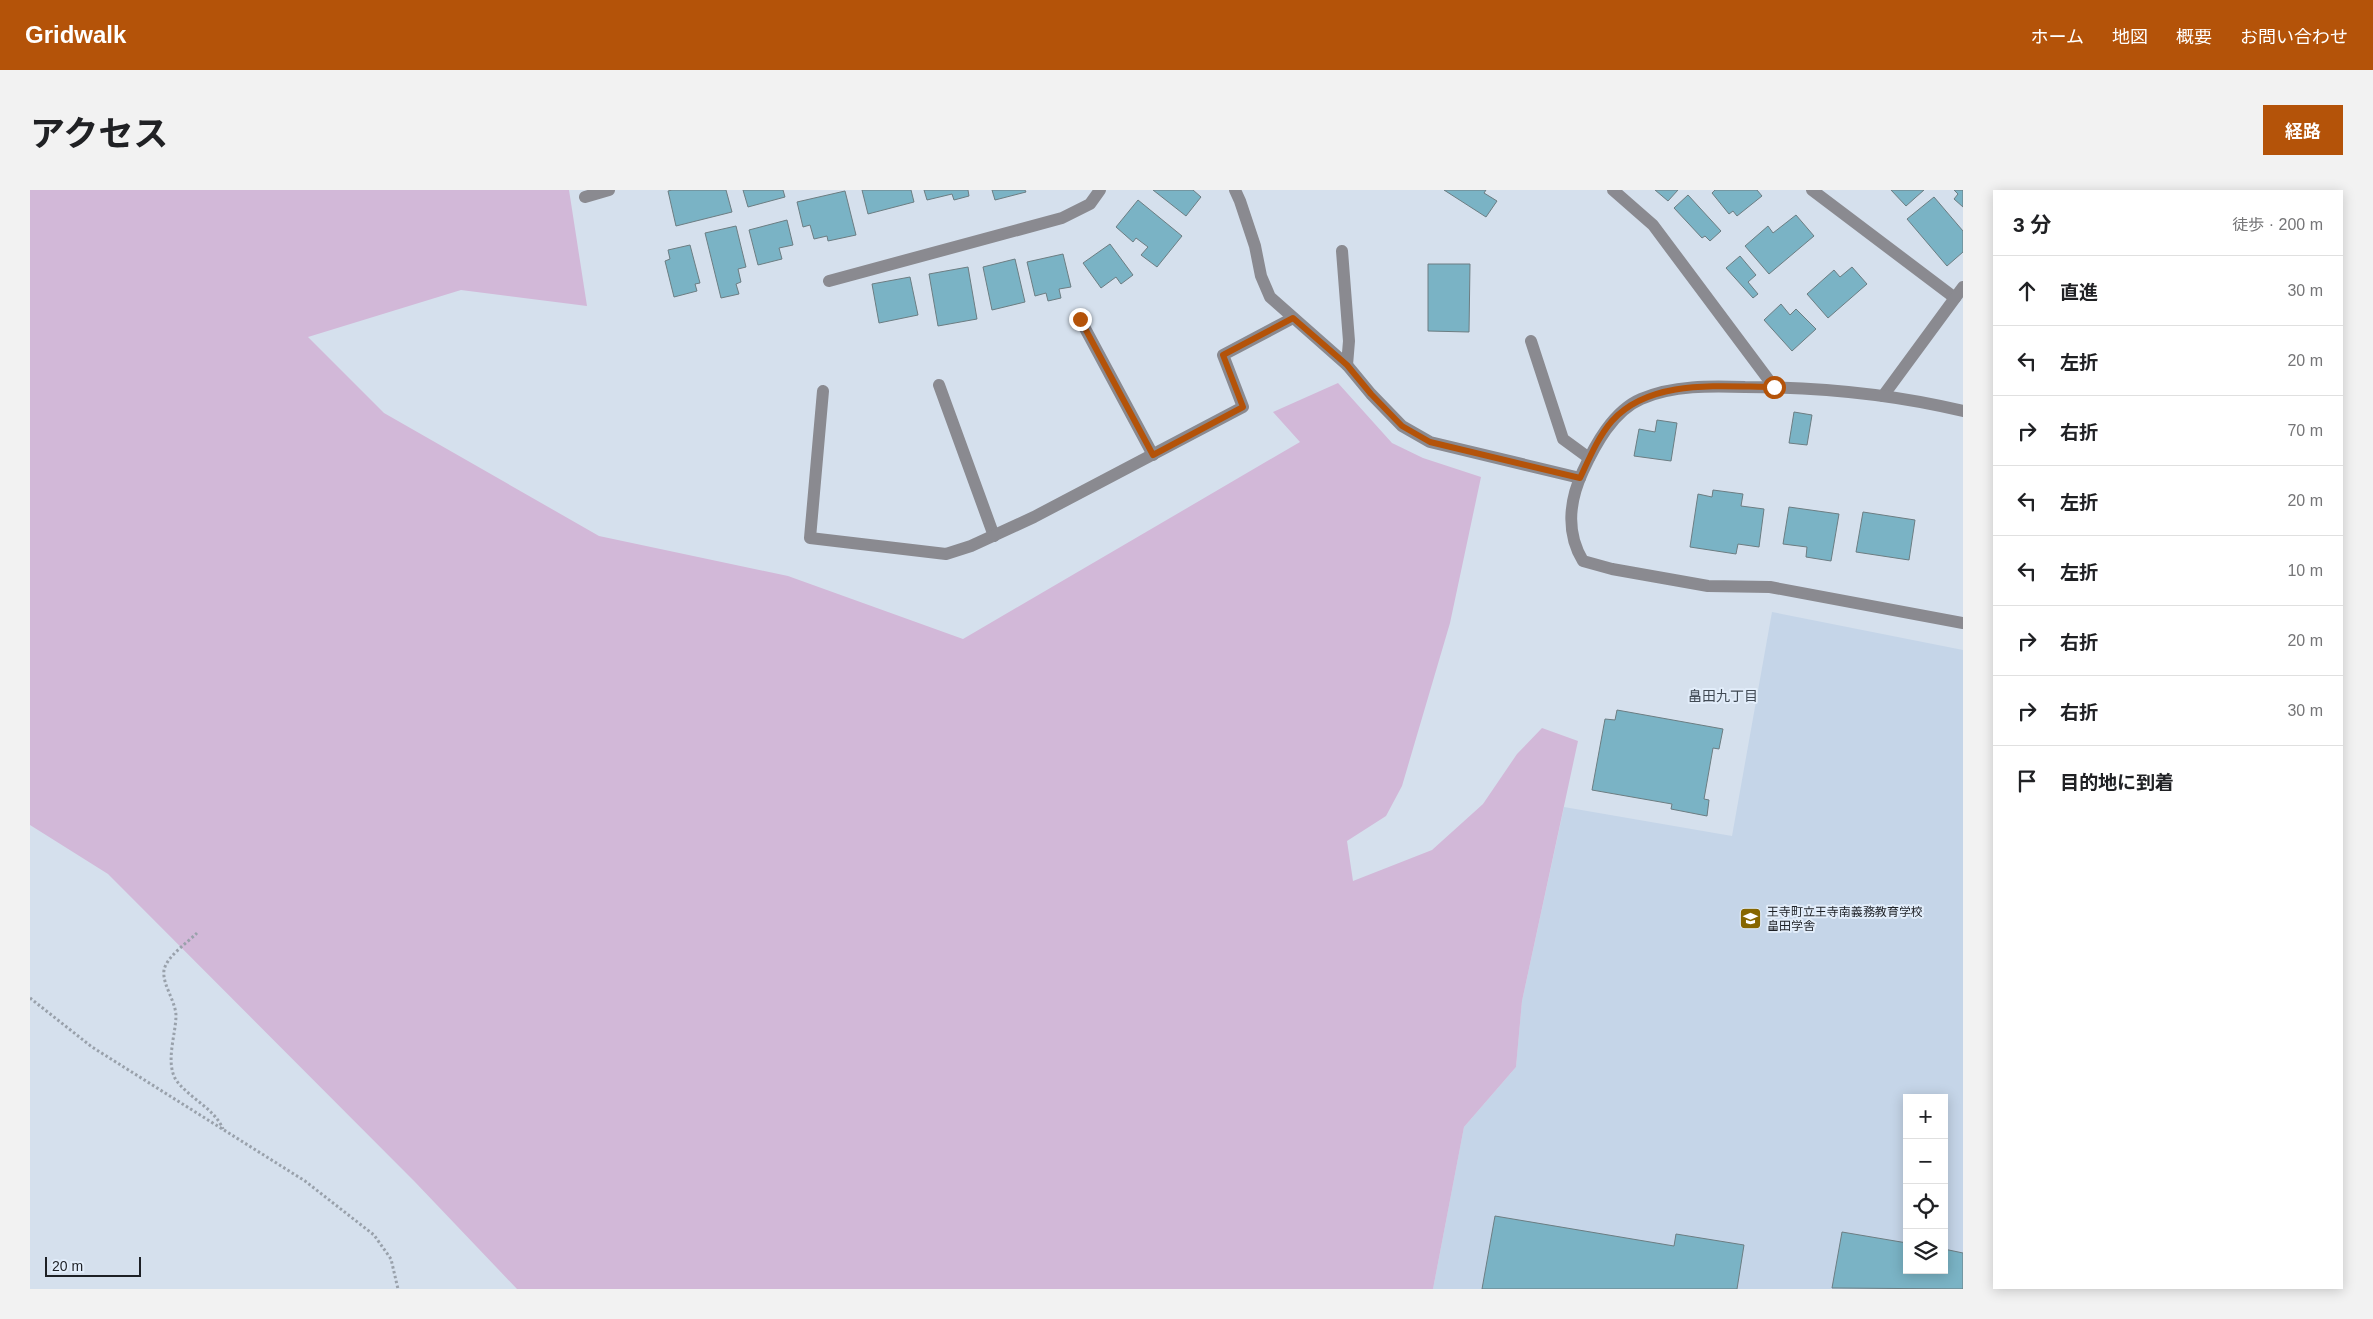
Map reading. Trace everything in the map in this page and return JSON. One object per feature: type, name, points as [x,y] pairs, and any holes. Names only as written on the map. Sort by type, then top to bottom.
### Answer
[{"type":"street","points":[[585,198],[609,190]]},
{"type":"street","points":[[829,281],[1062,218],[1090,204],[1100,190]]},
{"type":"street","points":[[1235,190],[1255,246],[1261,276],[1270,297],[1347,365],[1371,394],[1402,426],[1430,442],[1580,478]]},
{"type":"street","points":[[1612,190],[1653,225],[1774,387]]},
{"type":"street","points":[[1812,190],[1955,298]]},
{"type":"street","points":[[1342,251],[1349,341],[1347,365]]},
{"type":"street","points":[[1883,396],[1963,287]]},
{"type":"street","points":[[823,391],[810,538],[946,554],[994,536],[1243,407],[1223,355],[1293,318]]},
{"type":"street","points":[[1080,319],[1153,455]]},
{"type":"street","points":[[1531,341],[1563,439],[1589,458]]},
{"type":"street","points":[[940,385],[994,536]]},
{"type":"street","points":[[1963,412],[1927,402],[1803,388],[1716,386],[1667,391],[1639,399],[1612,421],[1589,458],[1580,478],[1571,526],[1574,546],[1583,562],[1708,586],[1770,587],[1963,623]]},
{"type":"path","points":[[197,933],[169,961],[164,970],[176,1014],[172,1062],[175,1078],[198,1102],[218,1118],[224,1130]]},
{"type":"path","points":[[30,998],[92,1047],[305,1182],[374,1235],[391,1259],[398,1289]]},
{"type":"shaded area","points":[[30,190],[569,190],[587,306],[461,290],[308,337],[384,413],[599,536],[788,576],[963,639],[1300,442],[1273,412],[1338,383],[1392,443],[1423,458],[1481,477],[1450,623],[1402,786],[1386,816],[1347,841],[1353,881],[1432,850],[1483,804],[1517,754],[1542,728],[1578,741],[1522,1001],[1516,1067],[1464,1127],[1433,1289],[517,1289],[415,1182],[108,874],[30,825]]},
{"type":"shaded area","name":"王寺町立王寺南義務教育学校 畠田学舎","points":[[1772,612],[1963,650],[1963,1289],[1433,1289],[1464,1127],[1516,1067],[1522,1001],[1564,807],[1732,836]]},
{"type":"building","points":[[726,190],[732,212],[676,226],[668,191]]},
{"type":"building","points":[[743,190],[783,190],[785,197],[748,207]]},
{"type":"building","points":[[862,190],[911,190],[914,202],[868,214]]},
{"type":"building","points":[[924,190],[968,190],[969,196],[954,200],[952,194],[927,200]]},
{"type":"building","points":[[992,190],[1025,190],[1026,192],[995,200]]},
{"type":"building","points":[[1153,190],[1193,190],[1201,197],[1186,216]]},
{"type":"building","points":[[1444,190],[1486,190],[1484,193],[1497,201],[1486,217]]},
{"type":"building","points":[[1655,190],[1678,190],[1668,201]]},
{"type":"building","points":[[1715,190],[1757,190],[1762,196],[1737,216],[1733,211],[1729,214],[1712,193]]},
{"type":"building","points":[[1891,190],[1924,190],[1906,206]]},
{"type":"building","points":[[1954,190],[1963,190],[1963,207],[1954,199],[1958,194]]},
{"type":"building","points":[[845,191],[856,235],[828,241],[827,236],[814,239],[810,225],[803,227],[797,202]]},
{"type":"building","points":[[1688,195],[1721,231],[1710,241],[1705,236],[1702,238],[1674,208]]},
{"type":"building","points":[[1934,197],[1963,231],[1963,252],[1947,266],[1907,219]]},
{"type":"building","points":[[1138,200],[1182,236],[1157,267],[1141,255],[1148,247],[1136,238],[1133,242],[1116,227]]},
{"type":"building","points":[[1796,215],[1814,236],[1769,274],[1745,246],[1768,226],[1773,233]]},
{"type":"building","points":[[787,220],[793,245],[779,248],[782,259],[758,265],[749,230]]},
{"type":"building","points":[[736,226],[746,267],[738,269],[741,282],[736,284],[739,294],[721,298],[705,233]]},
{"type":"building","points":[[1110,244],[1133,275],[1121,284],[1116,277],[1101,288],[1083,263]]},
{"type":"building","points":[[690,245],[700,283],[695,284],[697,291],[674,297],[665,261],[670,259],[668,250]]},
{"type":"building","points":[[1063,254],[1071,287],[1059,289],[1061,298],[1048,301],[1046,293],[1035,296],[1027,262]]},
{"type":"building","points":[[1740,256],[1756,275],[1748,282],[1758,294],[1753,298],[1726,268]]},
{"type":"building","points":[[1015,259],[1025,302],[992,310],[983,267]]},
{"type":"building","points":[[1428,264],[1470,264],[1469,332],[1428,331]]},
{"type":"building","points":[[968,267],[977,319],[938,326],[929,274]]},
{"type":"building","points":[[1852,267],[1867,284],[1828,318],[1807,294],[1834,270],[1840,277]]},
{"type":"building","points":[[910,277],[918,315],[879,323],[872,284]]},
{"type":"building","points":[[1781,304],[1790,315],[1796,309],[1816,329],[1792,351],[1764,320]]},
{"type":"building","points":[[1794,412],[1812,415],[1807,445],[1789,443]]},
{"type":"building","points":[[1657,420],[1677,423],[1671,461],[1634,456],[1639,429],[1655,432]]},
{"type":"building","points":[[1713,490],[1743,494],[1741,506],[1764,509],[1759,547],[1738,544],[1736,554],[1690,547],[1698,494],[1712,497]]},
{"type":"building","points":[[1789,507],[1839,514],[1831,561],[1806,557],[1807,547],[1783,544]]},
{"type":"building","points":[[1863,512],[1915,520],[1909,560],[1856,552]]},
{"type":"building","points":[[1617,710],[1723,729],[1719,749],[1713,748],[1704,799],[1709,800],[1707,816],[1671,809],[1672,804],[1592,790],[1605,719],[1615,720]]},
{"type":"building","points":[[1495,1216],[1674,1246],[1676,1234],[1744,1245],[1737,1289],[1482,1289]]},
{"type":"building","points":[[1842,1232],[1903,1242],[1903,1274],[1948,1274],[1948,1250],[1963,1253],[1963,1289],[1832,1288]]},
{"type":"place","name":"王寺町立王寺南義務教育学校 畠田学舎","points":[[1751,919]]},
{"type":"district","name":"畠田九丁目","points":[[1723,696]]},
{"type":"route","points":[[1080,319],[1153,455],[1243,407],[1223,355],[1293,318],[1347,365],[1371,394],[1402,426],[1430,442],[1580,478],[1589,458],[1612,421],[1639,399],[1667,391],[1716,386],[1774,387]]}]
